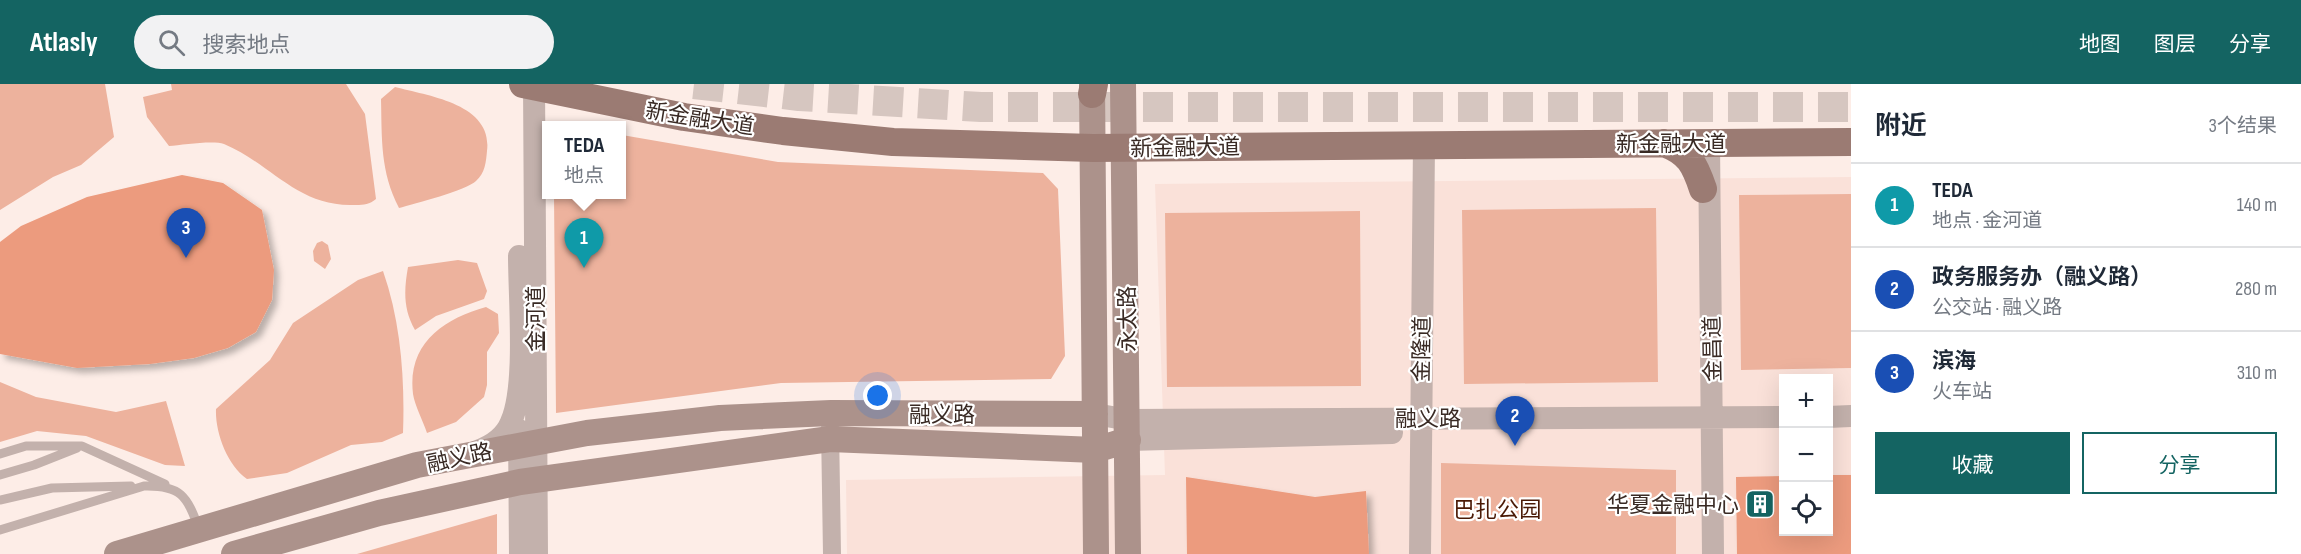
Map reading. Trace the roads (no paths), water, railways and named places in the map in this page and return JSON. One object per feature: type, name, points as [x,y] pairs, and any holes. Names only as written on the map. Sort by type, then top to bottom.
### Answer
[{"type":"main road","name":"永太路","points":[[1123,84],[1128,554]]},
{"type":"main road","name":"新金融大道","points":[[527,85],[684,117],[783,131],[893,142],[1093,148],[1851,142]]},
{"type":"main road","name":"永太路","points":[[1093,87],[1096,554]]},
{"type":"main road","points":[[1664,143],[1681,149],[1691,158],[1703,189]]},
{"type":"main road","points":[[1043,415],[1069,406],[1084,392],[1090,383],[1095,358]]},
{"type":"main road","name":"融义路","points":[[117,554],[386,473],[527,443],[720,418],[831,413],[1095,414]]},
{"type":"main road","name":"融义路","points":[[234,554],[379,513],[525,479],[830,439],[1095,450],[1128,430]]},
{"type":"street","points":[[470,454],[491,445],[505,432],[515,410],[519,387],[527,85]]},
{"type":"street","name":"金河道","points":[[520,554],[527,443],[527,85]]},
{"type":"street","name":"金昌道","points":[[1706,143],[1703,189],[1705,390],[1710,429],[1706,554]]},
{"type":"street","name":"金昌道","points":[[1706,143],[1713,554]]},
{"type":"street","name":"金隆道","points":[[1420,554],[1424,144]]},
{"type":"street","name":"金河道","points":[[519,387],[527,443]]},
{"type":"street","points":[[831,413],[832,554]]},
{"type":"street","name":"融义路","points":[[1095,414],[1128,430],[1420,425],[1710,429],[1779,418]]},
{"type":"street","points":[[1833,417],[1851,416]]},
{"type":"street","name":"融义路","points":[[1742,424],[1779,430]]},
{"type":"street","points":[[1833,430],[1851,430]]},
{"type":"street","points":[[470,454],[500,457],[525,479],[537,518],[537,554]]},
{"type":"lane","points":[[0,454],[26,446],[82,446],[173,488],[188,501],[199,529]]},
{"type":"lane","points":[[0,476],[82,446]]},
{"type":"lane","points":[[0,500],[52,488],[144,486],[173,488]]},
{"type":"lane","points":[[0,530],[144,486]]},
{"type":"tunnel","points":[[694,84],[799,96],[981,107],[1851,107]]},
{"type":"place","name":"滨海","points":[[186,258]]},
{"type":"place","name":"TEDA","points":[[584,268]]},
{"type":"place","name":"政务服务办（融义路）","points":[[1515,446]]},
{"type":"place","name":"华夏金融中心","points":[[1760,504]]},
{"type":"park label","name":"巴扎公园","points":[[1497,509]]}]
